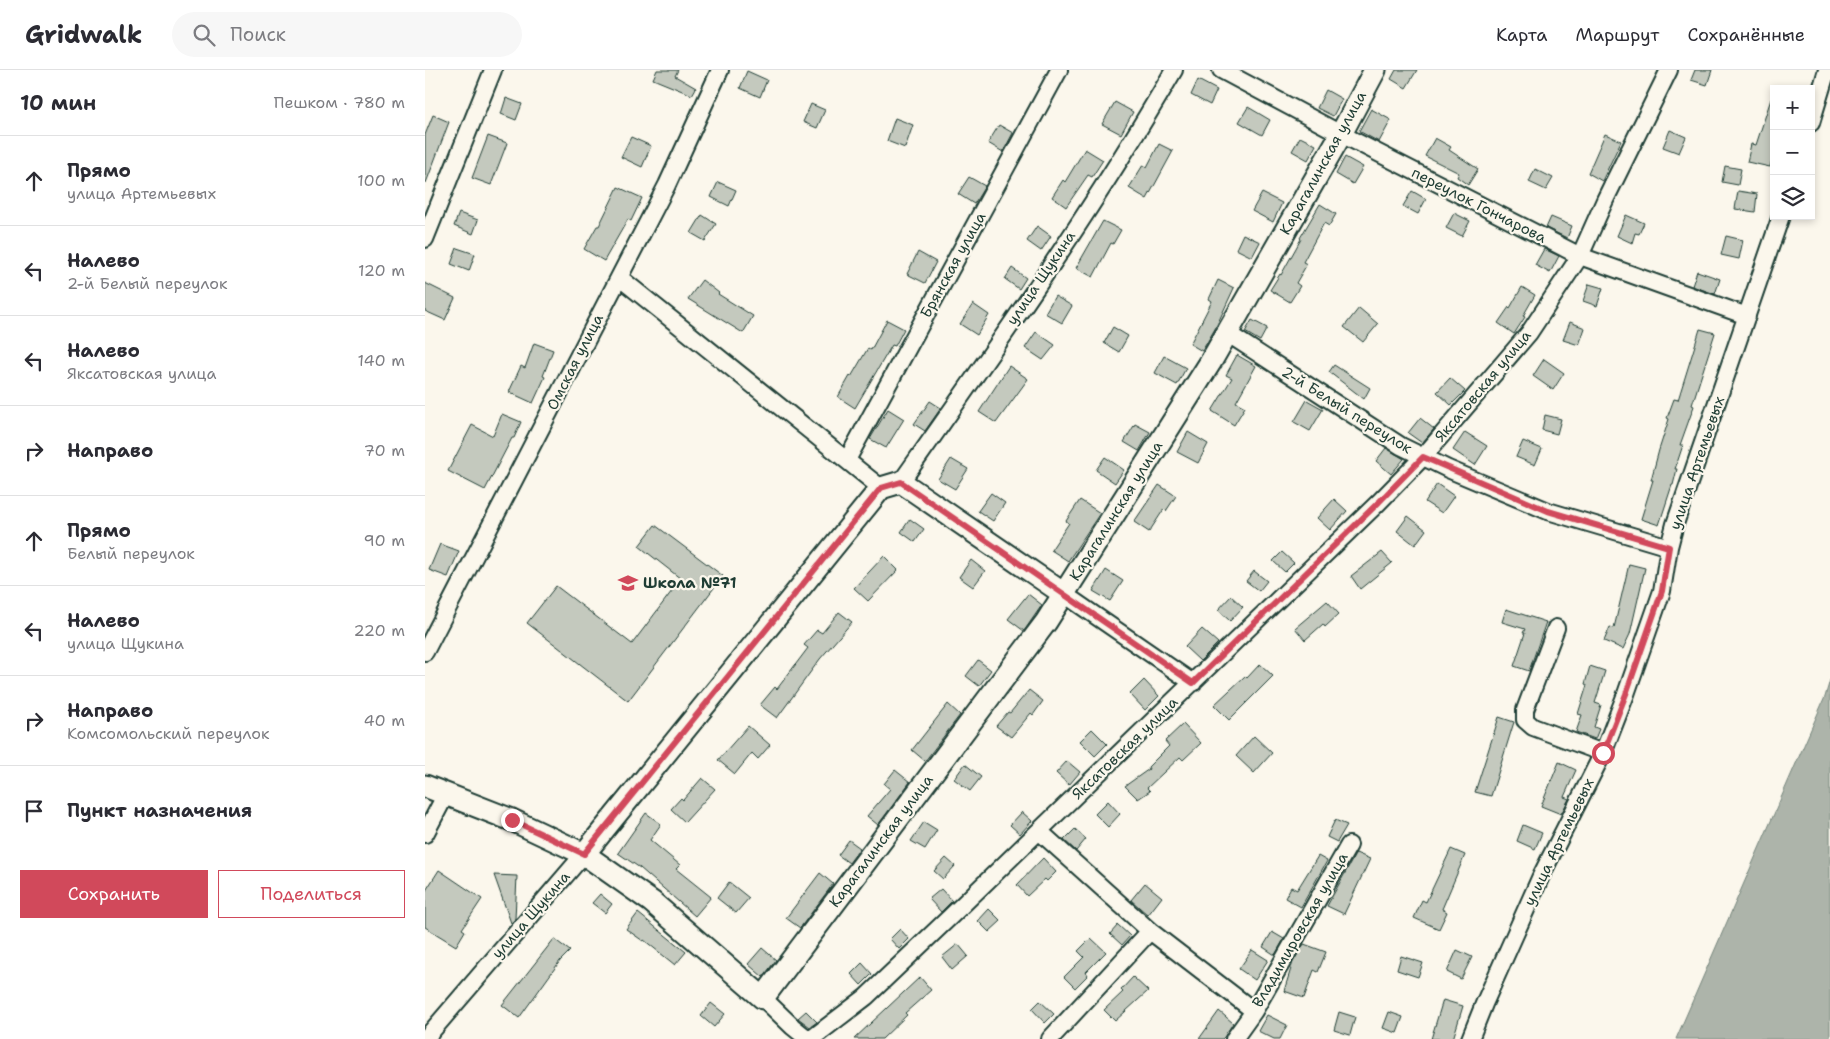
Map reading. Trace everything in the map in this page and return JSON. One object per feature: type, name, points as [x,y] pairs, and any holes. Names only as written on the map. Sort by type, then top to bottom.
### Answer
[{"type":"street","points":[[425,238],[493,70]]},
{"type":"street","name":"Омская улица","points":[[425,652],[620,278],[667,185],[720,70]]},
{"type":"street","name":"Брянская улица","points":[[847,460],[1059,70]]},
{"type":"street","name":"улица Щукина","points":[[901,482],[1048,270],[1147,117],[1174,70]]},
{"type":"street","name":"переулок Гончарова","points":[[1221,70],[1341,134],[1580,256],[1747,316]]},
{"type":"street","name":"Карагалинская улица","points":[[763,998],[1046,622],[1227,333],[1341,134],[1375,70]]},
{"type":"street","name":"Яксатовская улица","points":[[809,1039],[866,996],[950,918],[1379,502],[1423,457],[1529,333],[1580,256],[1605,200],[1669,70]]},
{"type":"street","points":[[1815,110],[1827,70]]},
{"type":"street","name":"улица Артемьевых","points":[[1470,1039],[1541,876],[1603,753],[1626,694],[1662,591],[1669,547],[1675,524],[1780,220]]},
{"type":"street","points":[[620,278],[881,488],[901,482],[1193,683]]},
{"type":"street","name":"2-й Белый переулок","points":[[1227,333],[1401,446],[1423,457],[1548,511],[1669,547]]},
{"type":"street","name":"улица Щукина","points":[[425,1039],[584,854],[881,488]]},
{"type":"street","points":[[1556,628],[1525,710],[1525,720],[1533,727],[1603,753]]},
{"type":"street","points":[[425,786],[512,820],[584,854],[652,902],[809,1039]]},
{"type":"street","points":[[425,834],[446,794]]},
{"type":"street","points":[[1039,831],[1150,931],[1254,1011]]},
{"type":"street","name":"Владимировская улица","points":[[1234,1039],[1254,1011],[1349,846]]},
{"type":"street","points":[[1050,1039],[1150,931]]},
{"type":"shaded area","points":[[1830,680],[1830,1039],[1676,1039],[1825,697]]},
{"type":"building","points":[[657,70],[678,70],[675,76],[696,88],[692,95],[653,79]]},
{"type":"building","points":[[1396,70],[1417,70],[1406,88],[1391,79]]},
{"type":"building","points":[[1695,70],[1712,70],[1707,85],[1691,80]]},
{"type":"building","points":[[747,71],[767,80],[760,97],[740,88]]},
{"type":"building","points":[[1198,80],[1217,90],[1210,105],[1191,95]]},
{"type":"building","points":[[1326,90],[1342,99],[1333,116],[1317,108]]},
{"type":"building","points":[[506,98],[522,104],[516,120],[501,114]]},
{"type":"building","points":[[1115,102],[1133,112],[1121,134],[1102,124]]},
{"type":"building","points":[[1770,102],[1770,167],[1747,162],[1751,144],[1756,145]]},
{"type":"building","points":[[811,104],[825,110],[817,128],[803,122]]},
{"type":"building","points":[[1248,107],[1270,120],[1262,135],[1239,122]]},
{"type":"building","points":[[1371,109],[1391,120],[1379,142],[1359,131]]},
{"type":"building","points":[[433,115],[449,122],[425,183],[425,135]]},
{"type":"building","points":[[895,118],[913,125],[905,148],[887,141]]},
{"type":"building","points":[[999,125],[1013,133],[1003,152],[988,143]]},
{"type":"building","points":[[1670,130],[1686,137],[1679,153],[1663,147]]},
{"type":"building","points":[[1605,134],[1621,141],[1602,181],[1588,173]]},
{"type":"building","points":[[488,136],[507,143],[491,185],[472,178]]},
{"type":"building","points":[[631,137],[651,146],[642,167],[621,157]]},
{"type":"building","points":[[1300,137],[1316,145],[1308,160],[1292,151]]},
{"type":"building","points":[[1435,138],[1451,147],[1449,150],[1478,169],[1468,185],[1457,177],[1459,173],[1425,156]]},
{"type":"building","points":[[1159,144],[1173,151],[1147,199],[1129,188],[1143,165],[1147,167]]},
{"type":"building","points":[[1085,149],[1103,160],[1092,177],[1088,175],[1066,207],[1052,197],[1063,180],[1065,182]]},
{"type":"building","points":[[1345,157],[1363,167],[1353,184],[1336,174]]},
{"type":"building","points":[[1725,166],[1741,169],[1738,185],[1722,182]]},
{"type":"building","points":[[1535,169],[1553,178],[1546,190],[1529,182]]},
{"type":"building","points":[[969,177],[985,186],[974,204],[958,194]]},
{"type":"building","points":[[718,182],[736,190],[729,206],[711,197]]},
{"type":"building","points":[[618,187],[642,198],[631,221],[628,219],[604,261],[584,249],[597,226],[599,226]]},
{"type":"building","points":[[1412,191],[1426,199],[1418,214],[1403,206]]},
{"type":"building","points":[[1738,191],[1757,194],[1755,212],[1735,209]]},
{"type":"building","points":[[1262,193],[1282,203],[1273,222],[1252,211]]},
{"type":"building","points":[[1320,204],[1336,214],[1329,226],[1324,223],[1303,262],[1307,264],[1296,283],[1300,286],[1290,302],[1270,290],[1281,275]]},
{"type":"building","points":[[459,213],[478,220],[473,234],[454,226]]},
{"type":"building","points":[[1454,213],[1470,221],[1462,236],[1446,228]]},
{"type":"building","points":[[702,215],[716,224],[705,241],[691,233]]},
{"type":"building","points":[[1626,215],[1644,223],[1639,234],[1635,233],[1632,243],[1617,236]]},
{"type":"building","points":[[1551,217],[1572,226],[1567,238],[1546,228]]},
{"type":"building","points":[[1103,221],[1121,230],[1113,244],[1111,243],[1093,277],[1076,268]]},
{"type":"building","points":[[1037,226],[1051,236],[1041,251],[1027,241]]},
{"type":"building","points":[[1243,234],[1260,242],[1252,257],[1236,249]]},
{"type":"building","points":[[1726,236],[1743,240],[1739,259],[1721,255]]},
{"type":"building","points":[[457,248],[475,254],[469,271],[451,264]]},
{"type":"building","points":[[1544,249],[1559,256],[1550,273],[1535,265]]},
{"type":"building","points":[[918,252],[936,262],[925,283],[907,274]]},
{"type":"building","points":[[1012,268],[1026,278],[1019,289],[1005,279]]},
{"type":"building","points":[[1697,271],[1720,279],[1715,294],[1692,286]]},
{"type":"building","points":[[702,280],[718,294],[753,316],[743,333],[688,299]]},
{"type":"building","points":[[1218,280],[1234,288],[1216,327],[1202,351],[1190,344],[1212,301],[1209,299]]},
{"type":"building","points":[[425,283],[455,298],[445,320],[425,311]]},
{"type":"building","points":[[1589,284],[1603,288],[1597,306],[1583,301]]},
{"type":"building","points":[[1522,287],[1535,295],[1523,316],[1525,317],[1514,334],[1498,323],[1510,308]]},
{"type":"building","points":[[1055,296],[1072,306],[1062,323],[1045,313]]},
{"type":"building","points":[[973,304],[989,315],[977,335],[960,324]]},
{"type":"building","points":[[1359,308],[1378,324],[1363,342],[1344,327]]},
{"type":"building","points":[[887,320],[904,329],[895,346],[892,345],[855,408],[838,397],[868,348],[871,350]]},
{"type":"building","points":[[1252,320],[1267,328],[1260,341],[1245,332]]},
{"type":"building","points":[[1570,322],[1585,328],[1579,345],[1563,340]]},
{"type":"building","points":[[1113,327],[1128,336],[1119,352],[1104,343]]},
{"type":"building","points":[[1700,329],[1715,333],[1692,405],[1694,406],[1680,445],[1683,445],[1675,469],[1677,469],[1673,485],[1659,525],[1641,519],[1669,419],[1667,418],[1674,399],[1678,400]]},
{"type":"building","points":[[1036,332],[1055,345],[1043,360],[1025,348]]},
{"type":"building","points":[[534,343],[553,350],[543,376],[545,377],[533,403],[509,392],[521,366],[525,368]]},
{"type":"building","points":[[1237,355],[1256,366],[1236,402],[1245,407],[1234,425],[1212,411],[1232,378],[1226,375]]},
{"type":"building","points":[[1164,356],[1186,368],[1177,385],[1155,373]]},
{"type":"building","points":[[1544,359],[1564,373],[1553,390],[1533,376]]},
{"type":"building","points":[[1334,365],[1370,388],[1364,399],[1329,372]]},
{"type":"building","points":[[1009,366],[1028,379],[996,423],[979,412]]},
{"type":"building","points":[[1450,378],[1465,391],[1451,405],[1437,392]]},
{"type":"building","points":[[1307,400],[1323,409],[1310,431],[1294,422]]},
{"type":"building","points":[[930,401],[941,408],[925,431],[914,424]]},
{"type":"building","points":[[888,409],[904,419],[886,448],[870,439]]},
{"type":"building","points":[[502,414],[521,422],[485,490],[448,471],[472,425],[493,436]]},
{"type":"building","points":[[1545,415],[1561,419],[1557,434],[1542,430]]},
{"type":"building","points":[[1420,418],[1434,429],[1422,443],[1408,433]]},
{"type":"building","points":[[1135,424],[1150,432],[1139,451],[1124,442]]},
{"type":"building","points":[[1188,432],[1208,444],[1198,463],[1177,452]]},
{"type":"building","points":[[1465,432],[1487,446],[1475,465],[1453,450]]},
{"type":"building","points":[[1523,441],[1542,449],[1535,465],[1516,457]]},
{"type":"building","points":[[1386,448],[1404,459],[1391,474],[1376,461]]},
{"type":"building","points":[[1105,457],[1124,470],[1115,483],[1096,470]]},
{"type":"building","points":[[951,459],[968,469],[955,489],[938,479]]},
{"type":"building","points":[[1437,484],[1454,496],[1442,513],[1425,502]]},
{"type":"building","points":[[1159,485],[1176,496],[1166,511],[1164,509],[1149,532],[1134,522]]},
{"type":"building","points":[[991,493],[1005,503],[993,521],[978,511]]},
{"type":"building","points":[[1334,499],[1347,511],[1330,530],[1317,518]]},
{"type":"building","points":[[1080,500],[1100,513],[1068,561],[1051,550],[1069,523],[1066,521]]},
{"type":"building","points":[[1408,516],[1426,530],[1415,545],[1397,531]]},
{"type":"building","points":[[910,519],[924,529],[915,542],[901,532]]},
{"type":"building","points":[[655,525],[723,576],[628,701],[527,623],[556,586],[632,644],[681,579],[639,546]]},
{"type":"building","points":[[440,544],[459,551],[448,577],[429,570]]},
{"type":"building","points":[[1282,552],[1294,563],[1285,572],[1273,561]]},
{"type":"building","points":[[1382,552],[1392,563],[1360,589],[1351,576]]},
{"type":"building","points":[[884,556],[898,570],[868,601],[854,588]]},
{"type":"building","points":[[971,560],[985,571],[973,587],[959,577]]},
{"type":"building","points":[[1629,564],[1645,568],[1630,634],[1623,649],[1604,641],[1610,627],[1614,628]]},
{"type":"building","points":[[1106,570],[1123,581],[1110,601],[1093,591]]},
{"type":"building","points":[[1254,571],[1267,581],[1259,591],[1246,581]]},
{"type":"building","points":[[1028,594],[1042,605],[1024,631],[1008,619]]},
{"type":"building","points":[[1231,596],[1243,607],[1230,621],[1218,610]]},
{"type":"building","points":[[1327,601],[1339,614],[1325,627],[1323,624],[1305,640],[1295,628]]},
{"type":"building","points":[[1506,609],[1546,622],[1529,671],[1514,666],[1525,629],[1502,622]]},
{"type":"building","points":[[839,612],[852,622],[820,659],[777,718],[760,705],[775,687],[777,689],[808,648],[804,645],[817,630],[822,633]]},
{"type":"building","points":[[1202,629],[1218,643],[1200,661],[1185,647]]},
{"type":"building","points":[[978,660],[991,670],[979,686],[966,676]]},
{"type":"building","points":[[1260,664],[1273,676],[1229,720],[1214,705],[1245,676],[1247,678]]},
{"type":"building","points":[[1590,666],[1605,671],[1595,703],[1601,705],[1594,727],[1599,729],[1595,739],[1576,732],[1582,715],[1578,714],[1587,685],[1585,684]]},
{"type":"building","points":[[1144,680],[1159,696],[1145,710],[1130,694]]},
{"type":"building","points":[[1029,690],[1043,701],[1033,715],[1031,713],[1011,737],[996,726],[1008,712],[1010,713]]},
{"type":"building","points":[[948,704],[960,715],[925,761],[912,750]]},
{"type":"building","points":[[1499,717],[1514,722],[1491,796],[1475,792]]},
{"type":"building","points":[[1183,724],[1201,743],[1183,760],[1180,757],[1147,788],[1150,791],[1138,799],[1125,786],[1149,769],[1148,767],[1169,746],[1165,741]]},
{"type":"building","points":[[748,726],[770,745],[758,759],[752,753],[735,774],[718,760]]},
{"type":"building","points":[[1092,729],[1107,744],[1095,756],[1080,741]]},
{"type":"building","points":[[1254,736],[1272,753],[1254,773],[1236,756]]},
{"type":"building","points":[[1067,761],[1080,772],[1069,785],[1056,773]]},
{"type":"building","points":[[1559,762],[1576,770],[1564,797],[1569,799],[1561,814],[1541,806]]},
{"type":"building","points":[[965,764],[981,777],[970,791],[954,779]]},
{"type":"building","points":[[895,770],[910,782],[878,825],[867,816],[890,789],[884,784]]},
{"type":"building","points":[[702,778],[715,789],[685,822],[671,809],[681,798],[683,800]]},
{"type":"building","points":[[1108,801],[1120,814],[1108,827],[1095,814]]},
{"type":"building","points":[[1022,812],[1032,821],[1020,834],[1010,825]]},
{"type":"building","points":[[646,813],[661,824],[650,840],[680,865],[676,869],[711,897],[695,916],[640,868],[618,853]]},
{"type":"building","points":[[1335,820],[1347,825],[1337,842],[1327,837]]},
{"type":"building","points":[[924,822],[937,830],[925,849],[911,841]]},
{"type":"building","points":[[1523,825],[1542,833],[1535,849],[1517,841]]},
{"type":"building","points":[[1075,829],[1086,839],[1076,851],[1064,840]]},
{"type":"building","points":[[849,840],[860,848],[849,863],[838,855]]},
{"type":"building","points":[[1451,849],[1465,855],[1442,909],[1447,912],[1439,929],[1414,918],[1422,900],[1426,902]]},
{"type":"building","points":[[1356,853],[1370,859],[1344,914],[1327,906]]},
{"type":"building","points":[[1318,856],[1327,861],[1301,907],[1285,898],[1291,887],[1297,890]]},
{"type":"building","points":[[946,858],[955,866],[943,879],[934,871]]},
{"type":"building","points":[[1043,858],[1056,872],[1047,881],[1045,879],[1027,896],[1017,885]]},
{"type":"building","points":[[439,870],[482,899],[462,929],[465,931],[456,946],[425,927],[425,892]]},
{"type":"building","points":[[820,873],[833,884],[800,928],[786,918]]},
{"type":"building","points":[[494,875],[517,876],[515,919],[511,923]]},
{"type":"building","points":[[729,882],[749,898],[736,913],[717,898]]},
{"type":"building","points":[[1145,883],[1162,897],[1148,915],[1131,900]]},
{"type":"building","points":[[941,889],[952,901],[941,912],[929,899]]},
{"type":"building","points":[[600,894],[612,904],[605,913],[592,903]]},
{"type":"building","points":[[989,909],[1001,921],[989,932],[978,921]]},
{"type":"building","points":[[638,913],[686,952],[675,965],[644,940],[626,929]]},
{"type":"building","points":[[1118,925],[1130,936],[1122,945],[1110,934]]},
{"type":"building","points":[[900,929],[909,939],[899,949],[890,939]]},
{"type":"building","points":[[1272,932],[1284,939],[1275,955],[1263,947]]},
{"type":"building","points":[[1091,938],[1106,952],[1086,972],[1088,975],[1075,988],[1064,977],[1084,957],[1078,951]]},
{"type":"building","points":[[554,939],[570,951],[560,961],[519,1018],[502,1005]]},
{"type":"building","points":[[958,944],[968,956],[952,970],[942,957]]},
{"type":"building","points":[[1304,944],[1326,952],[1318,972],[1314,970],[1304,998],[1284,991],[1293,962]]},
{"type":"building","points":[[762,948],[776,960],[763,977],[748,964]]},
{"type":"building","points":[[1252,950],[1268,960],[1255,980],[1239,969]]},
{"type":"building","points":[[1457,950],[1472,957],[1461,979],[1447,972]]},
{"type":"building","points":[[1401,956],[1423,963],[1418,977],[1397,970]]},
{"type":"building","points":[[862,963],[872,974],[861,985],[851,974]]},
{"type":"building","points":[[920,977],[931,990],[905,1013],[907,1015],[882,1039],[854,1039]]},
{"type":"building","points":[[1133,977],[1148,991],[1115,1021],[1104,1010],[1123,992],[1121,990]]},
{"type":"building","points":[[1443,1000],[1463,1006],[1453,1039],[1431,1039]]},
{"type":"building","points":[[1040,1001],[1054,1014],[1045,1023],[1032,1009]]},
{"type":"building","points":[[711,1003],[725,1014],[714,1027],[701,1016]]},
{"type":"building","points":[[806,1011],[817,1022],[810,1027],[798,1018]]},
{"type":"building","points":[[1219,1011],[1233,1023],[1225,1036],[1222,1039],[1199,1039]]},
{"type":"building","points":[[1339,1012],[1355,1017],[1350,1035],[1334,1030]]},
{"type":"building","points":[[1389,1012],[1403,1017],[1397,1033],[1383,1028]]},
{"type":"building","points":[[1267,1015],[1287,1025],[1280,1039],[1274,1039],[1258,1031]]},
{"type":"place","name":"Школа №71","points":[[628,583]]},
{"type":"route","points":[[512,820],[584,854],[881,488],[901,482],[1193,683],[1423,457],[1548,511],[1669,547],[1662,591],[1603,753]]}]
